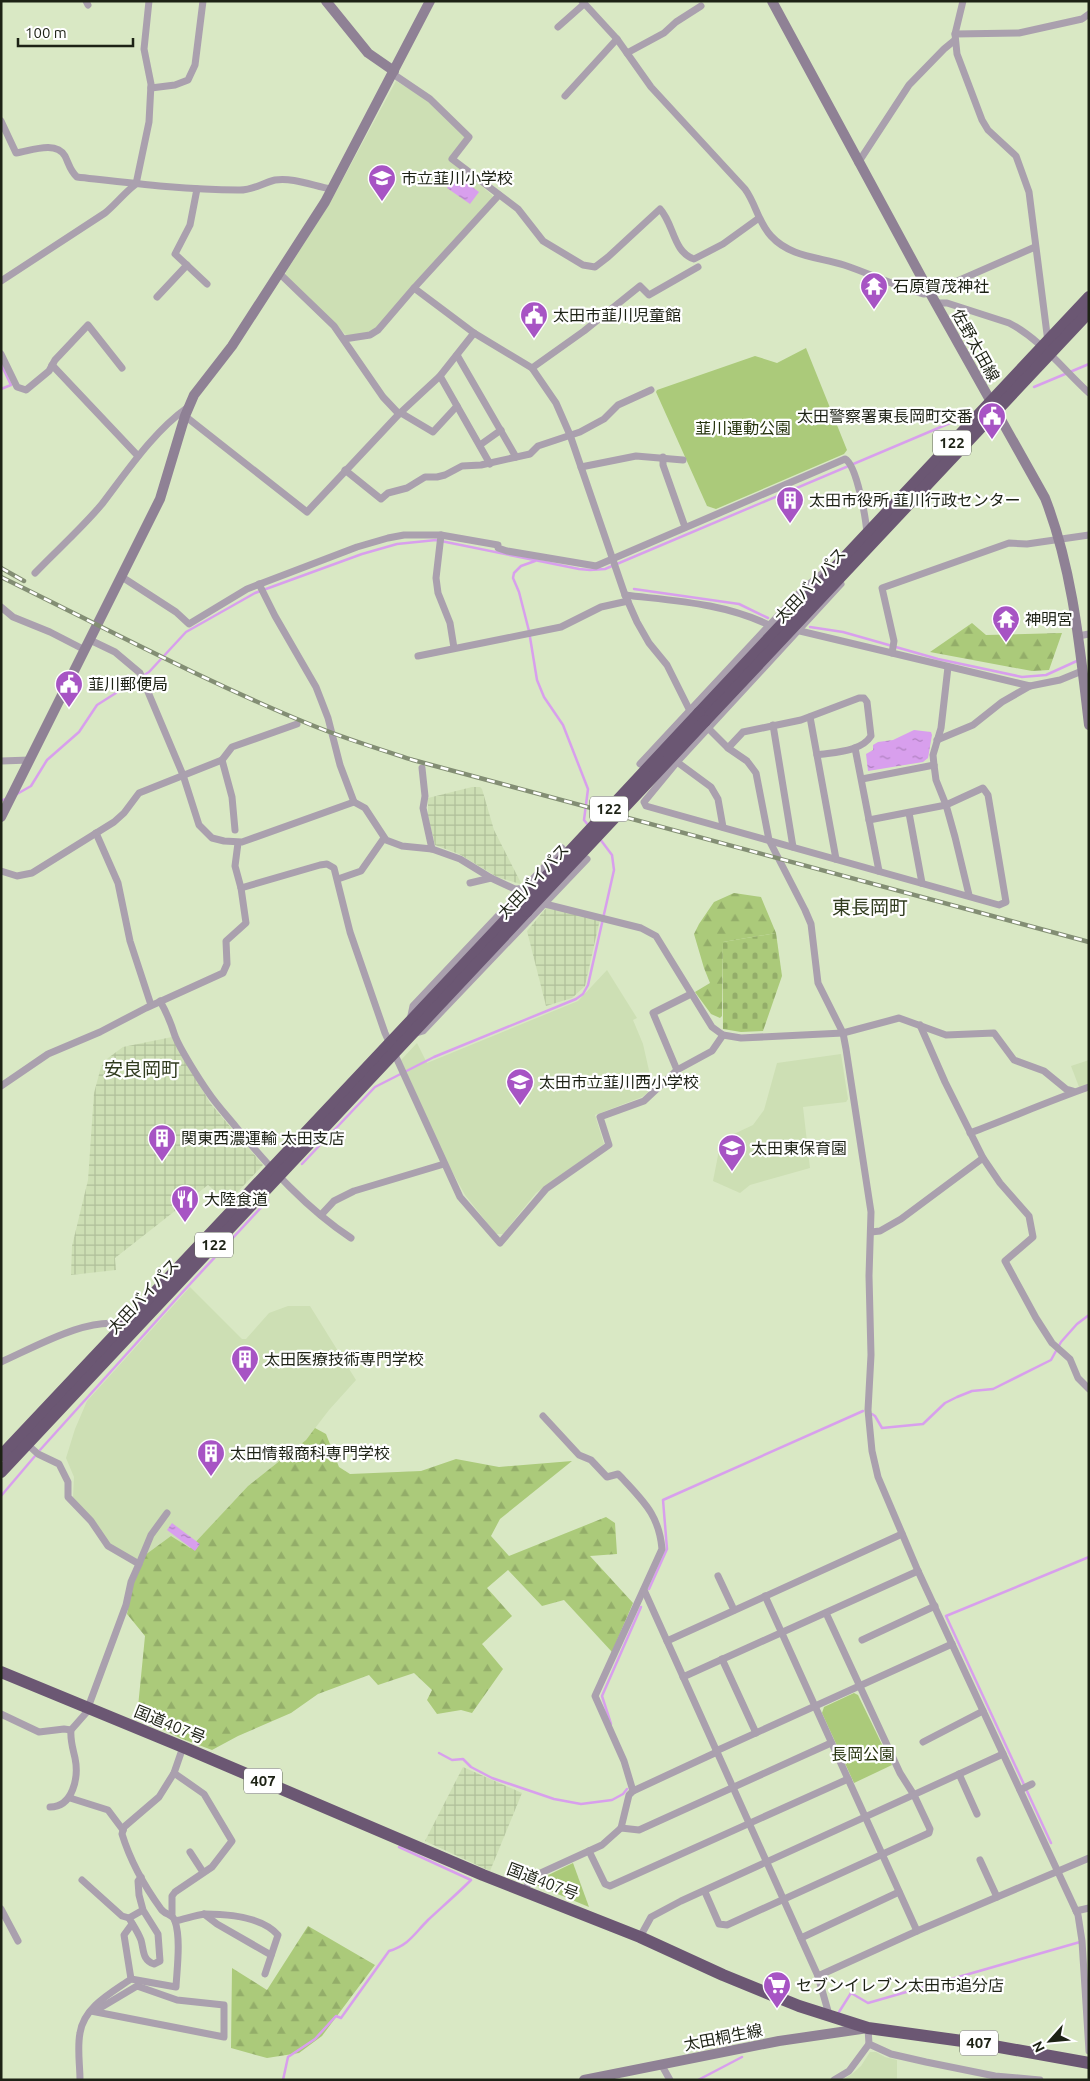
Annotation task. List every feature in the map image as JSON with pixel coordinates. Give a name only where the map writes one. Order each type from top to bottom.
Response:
[{"type":"highway","name":"太田バイパス","points":[[1,1472],[391,1047],[410,1020],[522,897],[701,718],[843,567],[868,546],[904,509],[1089,297]]},
{"type":"highway","name":"太田バイパス","points":[[1045,347],[1089,312]]},
{"type":"highway","name":"太田バイパス","points":[[843,567],[867,532],[994,406]]},
{"type":"highway","name":"太田バイパス","points":[[391,1047],[410,1035],[522,897]]},
{"type":"highway","name":"太田バイパス","points":[[1,1456],[124,1325],[275,1172]]},
{"type":"highway","name":"国道407号","points":[[1,1672],[183,1746],[524,1891],[640,1936],[723,1975],[826,2014],[868,2028],[977,2043],[1089,2063]]},
{"type":"main road","points":[[326,1],[368,53],[393,72]]},
{"type":"main road","points":[[1,817],[160,500],[186,411],[194,395],[232,346],[331,190],[430,1]]},
{"type":"main road","name":"佐野太田線","points":[[772,1],[858,163],[1045,498],[1059,540],[1078,636],[1089,725]]},
{"type":"main road","name":"太田桐生線","points":[[584,2080],[779,2041],[868,2028]]},
{"type":"street","points":[[1,282],[105,214],[116,204],[124,192],[136,184],[149,122],[150,88],[144,49],[149,1]]},
{"type":"street","points":[[150,88],[175,85],[188,80],[195,65],[203,1]]},
{"type":"street","points":[[963,1],[955,37],[958,54],[982,120],[988,130],[1012,151],[1019,161],[1029,192],[1045,347]]},
{"type":"street","points":[[558,28],[583,3],[617,39],[651,87],[746,189],[759,218],[772,237],[780,244],[804,256],[843,265],[920,293],[930,293],[1035,247]]},
{"type":"street","points":[[627,53],[664,33],[676,22],[701,6]]},
{"type":"street","points":[[858,163],[909,85],[955,37],[1019,33],[1082,19],[1089,14]]},
{"type":"street","points":[[565,96],[617,39]]},
{"type":"street","points":[[393,72],[430,99],[469,138],[452,159],[518,209],[543,241],[576,262],[595,267],[660,209],[666,216],[679,248],[687,257],[694,259],[723,244],[759,218]]},
{"type":"street","points":[[1,121],[16,153],[51,147],[64,154],[72,172],[77,177],[197,189],[247,190],[275,180],[292,180],[331,190]]},
{"type":"street","points":[[197,189],[190,225],[174,254],[207,284]]},
{"type":"street","points":[[344,339],[370,335],[378,330],[499,195]]},
{"type":"street","points":[[157,297],[187,265]]},
{"type":"street","points":[[532,368],[584,331],[640,286],[649,295],[698,267]]},
{"type":"street","points":[[279,273],[334,326],[384,396],[400,414],[433,432],[457,406]]},
{"type":"street","points":[[414,288],[474,333],[532,368],[556,403],[570,435],[627,598],[649,643],[667,665],[701,718],[728,748],[747,761],[756,773],[769,840],[811,924],[818,983],[843,1033],[870,1203],[871,1354],[868,1410],[872,1452],[883,1492],[918,1571],[1076,1911],[1082,1941],[1089,2051]]},
{"type":"street","points":[[935,303],[942,302],[1009,323],[1045,347],[1089,393]]},
{"type":"street","points":[[1,354],[17,388],[26,390],[49,371],[71,342],[88,325],[122,368]]},
{"type":"street","points":[[35,573],[100,505],[138,456],[177,414],[186,411],[307,512],[345,470],[440,376],[474,333]]},
{"type":"street","points":[[457,355],[516,457]]},
{"type":"street","points":[[52,365],[138,456]]},
{"type":"street","points":[[440,376],[490,464]]},
{"type":"street","points":[[345,470],[381,499],[388,493],[407,488],[425,476],[445,476],[462,466],[490,464],[530,454],[538,446],[580,432],[604,419],[618,405],[651,390]]},
{"type":"street","points":[[480,445],[501,430]]},
{"type":"street","points":[[581,467],[636,456],[683,460]]},
{"type":"street","points":[[663,457],[663,466],[685,528]]},
{"type":"street","points":[[122,577],[176,612],[189,624],[247,589],[260,586],[357,547],[404,535],[488,544],[498,546],[498,548],[507,551],[596,566],[843,459],[850,465],[862,504],[868,546]]},
{"type":"street","points":[[867,532],[880,528],[894,514],[904,509]]},
{"type":"street","points":[[892,653],[894,641],[882,588],[1009,543],[1027,544],[1089,535]]},
{"type":"street","points":[[440,539],[440,559],[436,578],[438,593],[450,623],[454,648]]},
{"type":"street","points":[[640,764],[701,718],[800,631],[843,581],[843,567],[827,569],[811,581],[769,625],[701,718],[677,762],[644,802],[646,806],[879,872],[969,895],[999,905],[1003,904],[1006,898],[988,795],[983,788],[946,805],[869,820]]},
{"type":"street","points":[[260,586],[316,687],[354,802],[364,808],[384,838],[402,846],[432,849],[460,859],[537,907],[544,903],[603,917],[641,928],[656,936],[712,1027],[722,1035],[741,1038],[843,1033],[899,1018],[946,1034],[994,1032],[1014,1060],[1044,1071],[1066,1089],[1073,1091]]},
{"type":"street","points":[[418,656],[561,627],[601,607],[627,598],[713,605],[739,612],[769,625]]},
{"type":"street","points":[[1,607],[13,617],[50,632],[85,650]]},
{"type":"street","points":[[800,631],[1030,686]]},
{"type":"street","points":[[1078,636],[1089,634]]},
{"type":"street","points":[[90,640],[115,652],[140,674],[182,776],[199,825],[212,838],[238,843],[354,802]]},
{"type":"street","points":[[948,667],[941,728],[934,755],[934,765],[936,780],[946,805],[969,895]]},
{"type":"street","points":[[937,740],[973,725],[1002,702],[1030,686],[1060,680],[1082,672]]},
{"type":"street","points":[[728,748],[743,732],[801,720],[859,698],[864,698],[867,702],[871,736],[869,740],[855,748],[817,755]]},
{"type":"street","points":[[810,717],[836,859]]},
{"type":"street","points":[[1,871],[17,876],[32,873],[114,822],[124,813],[139,793],[222,760],[232,747],[297,724]]},
{"type":"street","points":[[773,725],[793,847]]},
{"type":"street","points":[[855,748],[879,872]]},
{"type":"street","points":[[1,761],[30,760]]},
{"type":"street","points":[[222,760],[232,797],[235,830]]},
{"type":"street","points":[[677,762],[711,787],[718,799],[723,827]]},
{"type":"street","points":[[862,780],[934,765]]},
{"type":"street","points":[[422,768],[425,796],[423,808],[432,849]]},
{"type":"street","points":[[909,813],[922,883]]},
{"type":"street","points":[[96,833],[118,883],[130,942],[151,1006]]},
{"type":"street","points":[[338,879],[361,871],[384,838]]},
{"type":"street","points":[[1,1086],[48,1054],[100,1032],[160,1001],[223,973],[227,964],[226,941],[246,923],[241,888],[235,866],[238,843]]},
{"type":"street","points":[[522,897],[562,848]]},
{"type":"street","points":[[410,1035],[423,1031],[586,859]]},
{"type":"street","points":[[241,888],[327,864],[334,868],[350,932],[391,1047],[460,1196],[500,1243],[546,1189],[609,1145],[600,1116],[644,1101],[677,1070],[712,1051],[722,1035]]},
{"type":"street","points":[[470,883],[491,878]]},
{"type":"street","points":[[677,1070],[653,1013],[691,994]]},
{"type":"street","points":[[160,1001],[171,1019],[175,1036],[208,1092],[275,1172],[321,1215],[351,1238]]},
{"type":"street","points":[[920,1026],[983,1158],[1000,1183],[1028,1216],[1033,1237],[1005,1261],[1036,1318],[1052,1342],[1070,1359],[1078,1378],[1089,1389]]},
{"type":"street","points":[[970,1133],[1028,1111],[1073,1091],[1089,1087]]},
{"type":"street","points":[[871,1232],[880,1231],[902,1219],[983,1158]]},
{"type":"street","points":[[321,1215],[334,1201],[354,1192],[444,1164]]},
{"type":"street","points":[[1,1362],[73,1330],[114,1322],[124,1325]]},
{"type":"street","points":[[543,1416],[579,1455],[591,1460],[607,1477],[618,1474],[651,1510],[661,1534],[662,1549],[595,1696],[624,1761],[633,1791]]},
{"type":"street","points":[[27,1444],[38,1454],[59,1464],[68,1482],[68,1497],[90,1521],[108,1546],[139,1564]]},
{"type":"street","points":[[70,1730],[86,1713],[126,1606],[131,1582],[151,1535],[167,1513]]},
{"type":"street","points":[[667,1641],[902,1534]]},
{"type":"street","points":[[683,1677],[918,1571]]},
{"type":"street","points":[[718,1576],[734,1610]]},
{"type":"street","points":[[644,1590],[818,1976],[828,2011],[826,2014]]},
{"type":"street","points":[[765,1596],[917,1931]]},
{"type":"street","points":[[862,1640],[934,1606]]},
{"type":"street","points":[[705,1892],[719,1924],[723,1926],[728,1925],[929,1832],[930,1829],[914,1795],[900,1773],[826,1613]]},
{"type":"street","points":[[524,1891],[532,1878],[602,1845],[621,1828],[629,1795],[633,1791],[952,1644]]},
{"type":"street","points":[[722,1659],[756,1733]]},
{"type":"street","points":[[923,1742],[983,1711]]},
{"type":"street","points":[[1,1714],[39,1732],[70,1730]]},
{"type":"street","points":[[50,1807],[61,1806],[70,1798],[73,1789],[76,1765],[70,1730]]},
{"type":"street","points":[[621,1828],[638,1830],[831,1743]]},
{"type":"street","points":[[183,1746],[174,1773],[159,1797],[124,1827],[122,1834],[124,1842],[141,1877],[163,1912],[173,1918],[204,1914],[244,1917],[274,1930],[278,1935],[265,1974]]},
{"type":"street","points":[[640,1936],[651,1917],[681,1901],[705,1892],[1003,1754]]},
{"type":"street","points":[[131,1979],[176,1987],[177,1938],[173,1918],[172,1896],[174,1892],[218,1860],[232,1841],[204,1794],[174,1773]]},
{"type":"street","points":[[959,1774],[977,1814]]},
{"type":"street","points":[[589,1851],[605,1884],[610,1886],[848,1779]]},
{"type":"street","points":[[1020,1790],[1032,1784]]},
{"type":"street","points":[[70,1798],[108,1810],[123,1830]]},
{"type":"street","points":[[190,1852],[203,1872]]},
{"type":"street","points":[[818,1976],[917,1931],[1089,1858]]},
{"type":"street","points":[[980,1860],[997,1897]]},
{"type":"street","points":[[82,1880],[130,1921],[141,1941],[145,1957],[154,1964],[160,1961],[158,1934],[144,1910],[139,1895],[138,1881],[141,1877]]},
{"type":"street","points":[[801,1938],[900,1892]]},
{"type":"street","points":[[1076,1911],[1089,1908]]},
{"type":"street","points":[[1,1909],[4,1918],[18,1941]]},
{"type":"street","points":[[131,1979],[124,1935],[130,1921],[144,1910]]},
{"type":"street","points":[[204,1914],[217,1924],[271,1955]]},
{"type":"street","points":[[80,2080],[79,2034],[85,2017],[131,1979]]},
{"type":"street","points":[[137,1986],[177,2000],[224,2005],[224,2037],[169,2026],[93,2011],[137,1986]]},
{"type":"street","points":[[834,2080],[849,2071],[870,2044],[868,2028]]},
{"type":"street","points":[[870,2044],[891,2054],[995,2078],[1040,2080]]},
{"type":"street","points":[[660,2064],[670,2080]]},
{"type":"shaded area","points":[[396,81],[429,101],[466,137],[450,160],[492,195],[493,198],[376,329],[369,333],[347,336],[285,275],[330,203]]},
{"type":"shaded area","points":[[472,787],[480,787],[482,789],[494,830],[520,884],[497,877],[459,854],[435,845],[428,817],[428,798]]},
{"type":"shaded area","points":[[547,907],[600,919],[585,986],[572,998],[546,1006],[527,931]]},
{"type":"shaded area","name":"太田市立韮川西小学校","points":[[607,970],[637,1018],[633,1020],[643,1044],[650,1075],[661,1082],[642,1097],[595,1115],[604,1144],[536,1193],[503,1234],[496,1234],[465,1195],[447,1162],[401,1060],[417,1043],[427,1063],[578,1001]]},
{"type":"shaded area","points":[[172,1037],[210,1103],[263,1165],[228,1202],[208,1185],[115,1258],[116,1270],[71,1275],[72,1246],[88,1180],[94,1093],[101,1067],[108,1058],[123,1047]]},
{"type":"shaded area","points":[[841,1054],[848,1099],[846,1102],[803,1107],[810,1168],[750,1185],[740,1193],[713,1181],[721,1140],[753,1125],[764,1110],[777,1063]]},
{"type":"shaded area","points":[[1089,1060],[1089,1084],[1079,1087],[1071,1066]]},
{"type":"shaded area","points":[[190,1287],[242,1339],[246,1339],[269,1313],[288,1306],[310,1306],[356,1380],[329,1410],[306,1440],[248,1486],[190,1548],[137,1561],[110,1546],[73,1497],[74,1477],[66,1458],[75,1429],[87,1401]]},
{"type":"shaded area","points":[[463,1767],[522,1793],[490,1871],[425,1841]]},
{"type":"shaded area","points":[[870,2052],[876,2052],[897,2060],[897,2080],[842,2080],[861,2066]]},
{"type":"green space","name":"韮川運動公園","points":[[806,348],[847,450],[844,454],[716,509],[707,506],[656,392],[657,390],[755,356],[777,363]]},
{"type":"green space","name":"神明宮","points":[[972,623],[986,635],[1062,633],[1049,670],[1032,671],[930,652]]},
{"type":"green space","points":[[734,893],[761,897],[776,933],[723,942],[722,1016],[720,1018],[711,1014],[695,992],[710,983],[694,934],[714,902]]},
{"type":"green space","points":[[776,933],[782,976],[763,1031],[741,1032],[723,1029],[723,942]]},
{"type":"green space","points":[[315,1428],[326,1434],[339,1467],[350,1474],[421,1471],[456,1459],[499,1467],[572,1461],[500,1519],[491,1536],[509,1556],[606,1517],[615,1523],[617,1554],[590,1556],[633,1603],[612,1652],[564,1600],[542,1606],[508,1570],[487,1588],[512,1616],[482,1644],[503,1669],[472,1713],[461,1710],[437,1714],[427,1700],[432,1690],[414,1673],[378,1685],[369,1675],[318,1694],[291,1713],[238,1736],[212,1750],[180,1738],[137,1717],[145,1636],[127,1614],[137,1561],[171,1536],[190,1548],[248,1486],[306,1440]]},
{"type":"green space","name":"長岡公園","points":[[854,1693],[858,1695],[892,1765],[854,1783],[822,1713],[824,1707]]},
{"type":"green space","points":[[573,1863],[589,1907],[536,1885],[538,1880]]},
{"type":"green space","points":[[308,1926],[375,1965],[322,2036],[299,2053],[267,2058],[231,2048],[232,1968],[267,1990]]},
{"type":"water","points":[[456,175],[479,192],[470,204],[447,188]]},
{"type":"water","points":[[914,730],[931,732],[928,758],[923,762],[868,771],[866,754],[873,750],[873,745],[878,742],[893,740]]},
{"type":"water","points":[[172,1523],[200,1544],[195,1551],[167,1530]]},
{"type":"waterway","points":[[1,364],[11,385],[1,389]]},
{"type":"waterway","points":[[1034,387],[1089,364]]},
{"type":"waterway","points":[[17,794],[31,786],[47,760],[79,732],[97,705],[149,672],[186,632],[255,593],[362,554],[397,544],[436,540],[579,569],[605,569],[962,418]]},
{"type":"waterway","points":[[535,561],[521,566],[514,573],[513,578],[519,592],[529,631],[537,680],[544,697],[563,725],[588,789],[584,820],[588,825]]},
{"type":"waterway","points":[[634,589],[739,604],[768,618]]},
{"type":"waterway","points":[[810,627],[843,632],[938,659],[1022,677],[1046,675],[1079,660]]},
{"type":"waterway","points":[[1,801],[7,798]]},
{"type":"waterway","points":[[302,1164],[375,1087],[434,1057],[576,999],[583,994],[588,985],[614,870],[612,855],[600,839]]},
{"type":"waterway","points":[[40,1450],[268,1200]]},
{"type":"waterway","points":[[872,1414],[882,1428],[923,1424],[945,1403],[972,1391],[993,1389],[1051,1360],[1061,1342],[1077,1324],[1089,1315]]},
{"type":"waterway","points":[[649,1589],[667,1549],[663,1500],[863,1411]]},
{"type":"waterway","points":[[1,1496],[35,1456]]},
{"type":"waterway","points":[[1051,1843],[946,1616],[1089,1557]]},
{"type":"waterway","points":[[611,1724],[602,1696],[641,1607]]},
{"type":"waterway","points":[[439,1753],[452,1760],[463,1759],[471,1767],[492,1778],[554,1799],[581,1804],[612,1800],[623,1794],[627,1789]]},
{"type":"waterway","points":[[283,2080],[288,2057],[315,2039],[336,2016],[341,2018],[389,1951],[402,1946],[471,1880],[399,1847]]},
{"type":"waterway","points":[[839,2012],[851,1993],[868,2003],[1080,1942]]},
{"type":"waterway","points":[[698,2080],[742,2057]]},
{"type":"railway","points":[[1,568],[24,581]]},
{"type":"railway","points":[[1,577],[231,690],[309,724],[361,743],[413,760],[1089,942]]},
{"type":"place","name":"市立韮川小学校","points":[[382,202]]},
{"type":"place","name":"石原賀茂神社","points":[[874,310]]},
{"type":"place","name":"太田市韮川児童館","points":[[534,339]]},
{"type":"place","name":"太田警察署東長岡町交番","points":[[992,440]]},
{"type":"place","name":"太田市役所 韮川行政センター","points":[[790,524]]},
{"type":"place","name":"神明宮","points":[[1006,643]]},
{"type":"place","name":"韮川郵便局","points":[[69,708]]},
{"type":"place","name":"太田市立韮川西小学校","points":[[520,1106]]},
{"type":"place","name":"関東西濃運輸 太田支店","points":[[162,1162]]},
{"type":"place","name":"太田東保育園","points":[[732,1172]]},
{"type":"place","name":"大陸食道","points":[[185,1223]]},
{"type":"place","name":"太田医療技術専門学校","points":[[245,1383]]},
{"type":"place","name":"太田情報商科専門学校","points":[[211,1477]]},
{"type":"place","name":"セブンイレブン太田市追分店","points":[[777,2009]]},
{"type":"district","name":"東長岡町","points":[[870,907]]},
{"type":"district","name":"安良岡町","points":[[142,1069]]}]
